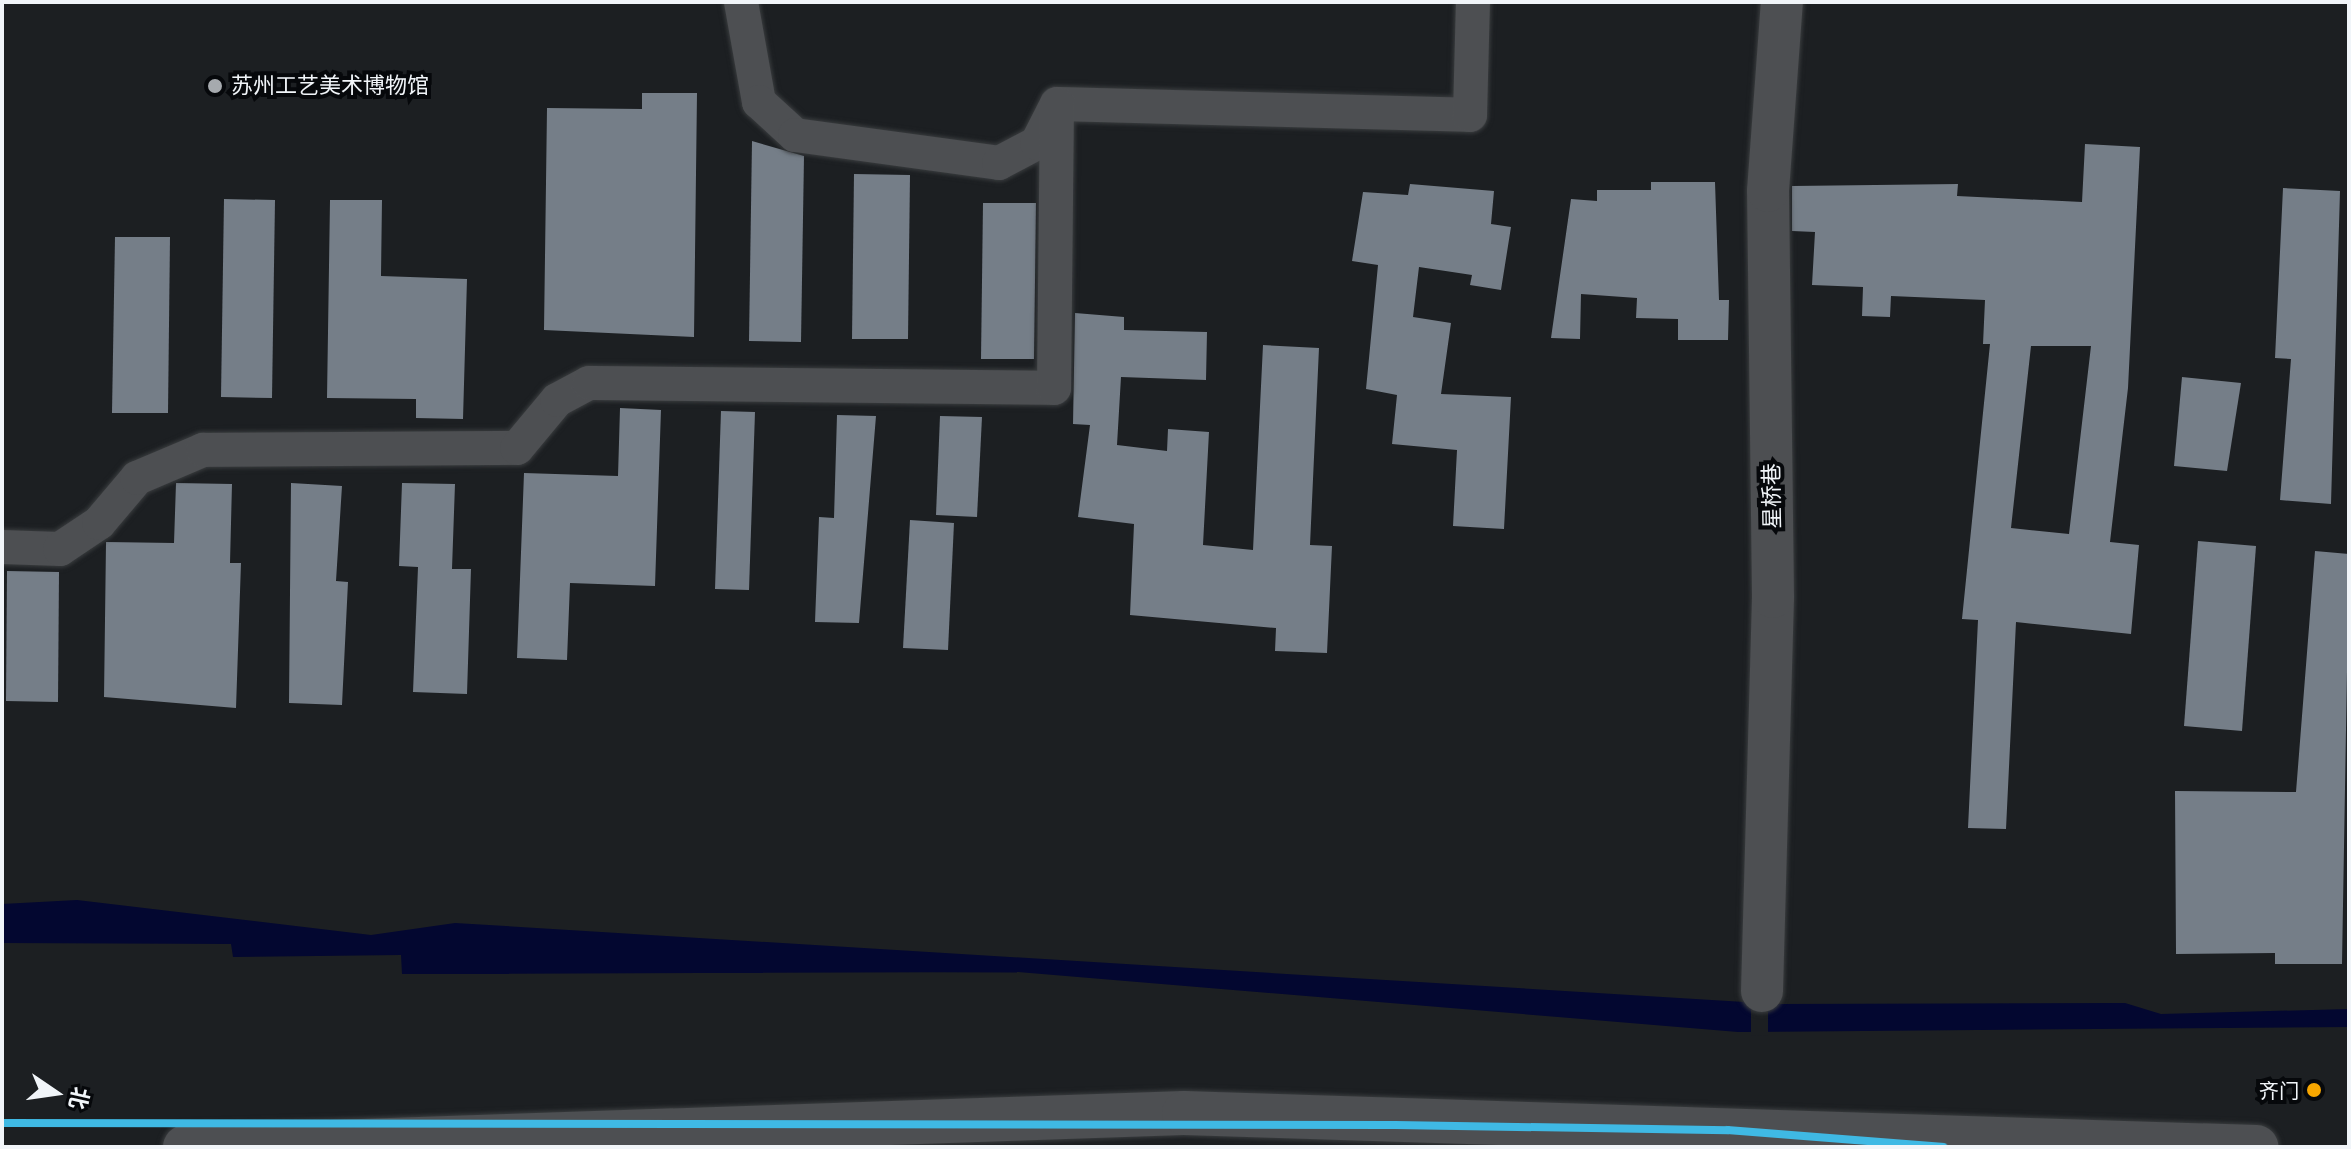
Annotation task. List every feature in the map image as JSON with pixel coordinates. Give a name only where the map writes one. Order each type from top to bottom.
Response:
[{"type":"main road","points":[[185,1147],[828,1136],[1184,1113],[2256,1147]]},
{"type":"street","points":[[741,2],[759,102],[795,135],[999,163],[1037,143],[1057,104]]},
{"type":"street","points":[[1057,104],[1470,115],[1473,2]]},
{"type":"street","name":"星桥巷","points":[[1762,991],[1773,597],[1768,191],[1782,2]]},
{"type":"street","points":[[2,547],[60,549],[99,523],[137,478],[203,450],[517,448],[557,400],[589,383],[1054,388],[1057,104]]},
{"type":"water","points":[[77,900],[371,935],[455,923],[1777,1004],[2125,1003],[2161,1014],[2349,1009],[2349,1027],[1738,1032],[1018,972],[402,974],[401,955],[233,957],[231,944],[2,943],[2,904]]},
{"type":"pier","points":[[1751,998],[1768,999],[1768,1035],[1751,1036]]},
{"type":"building","points":[[642,93],[697,93],[694,337],[544,330],[547,108],[642,109]]},
{"type":"building","points":[[752,141],[804,156],[801,342],[749,341]]},
{"type":"building","points":[[2085,144],[2140,147],[2128,388],[2110,542],[2139,545],[2131,634],[2016,622],[2006,829],[1968,828],[1978,620],[1962,619],[1990,344],[1983,344],[1985,300],[1891,296],[1890,317],[1862,316],[1863,287],[1812,285],[1815,232],[1792,231],[1792,186],[1958,184],[1957,196],[2082,202]],"holes":[[[2031,346],[2091,346],[2069,534],[2011,528]]]},
{"type":"building","points":[[854,174],[910,175],[908,339],[852,339]]},
{"type":"building","points":[[1651,182],[1715,182],[1719,300],[1729,300],[1728,340],[1678,340],[1678,319],[1636,318],[1637,298],[1581,294],[1580,339],[1551,338],[1571,199],[1597,201],[1597,190],[1651,190]]},
{"type":"building","points":[[1410,184],[1494,191],[1491,224],[1511,227],[1501,290],[1470,285],[1472,275],[1419,267],[1413,317],[1451,323],[1441,394],[1511,397],[1504,529],[1453,526],[1457,450],[1392,444],[1397,395],[1366,389],[1378,265],[1352,261],[1363,192],[1408,195]]},
{"type":"building","points":[[2283,188],[2340,191],[2331,504],[2280,500],[2291,359],[2275,358]]},
{"type":"building","points":[[224,199],[275,200],[272,398],[221,397]]},
{"type":"building","points":[[330,200],[382,200],[381,276],[467,279],[463,419],[416,418],[416,399],[327,398]]},
{"type":"building","points":[[983,203],[1036,203],[1034,359],[981,359]]},
{"type":"building","points":[[115,237],[170,237],[168,413],[112,413]]},
{"type":"building","points":[[1075,313],[1124,317],[1124,330],[1207,332],[1206,380],[1121,377],[1117,445],[1167,451],[1168,429],[1209,432],[1203,545],[1253,550],[1263,345],[1319,348],[1310,545],[1332,546],[1327,653],[1275,651],[1276,628],[1130,615],[1134,524],[1078,517],[1090,425],[1073,424]]},
{"type":"building","points":[[2182,377],[2241,383],[2227,471],[2174,466]]},
{"type":"building","points":[[620,408],[661,410],[655,586],[570,583],[567,660],[517,658],[524,473],[618,476]]},
{"type":"building","points":[[721,411],[755,412],[749,590],[715,589]]},
{"type":"building","points":[[837,415],[876,416],[859,623],[815,622],[819,517],[834,518]]},
{"type":"building","points":[[940,416],[982,417],[977,517],[936,515]]},
{"type":"building","points":[[176,483],[232,484],[230,563],[241,563],[236,708],[104,697],[106,542],[174,543]]},
{"type":"building","points":[[291,483],[342,486],[336,581],[348,582],[342,705],[289,703]]},
{"type":"building","points":[[402,483],[455,484],[452,569],[471,569],[467,694],[413,692],[418,567],[399,566]]},
{"type":"building","points":[[910,520],[954,523],[948,650],[903,648]]},
{"type":"building","points":[[2198,541],[2256,546],[2242,731],[2184,726]]},
{"type":"building","points":[[2315,551],[2349,554],[2342,964],[2275,964],[2275,953],[2176,954],[2175,791],[2296,792]]},
{"type":"building","points":[[7,571],[59,572],[58,702],[6,701]]},
{"type":"transit line","points":[[2,1123],[1395,1125],[1728,1130],[1943,1147]]},
{"type":"place","name":"苏州工艺美术博物馆","points":[[215,86]]},
{"type":"place","name":"齐门","points":[[2314,1090]]}]
